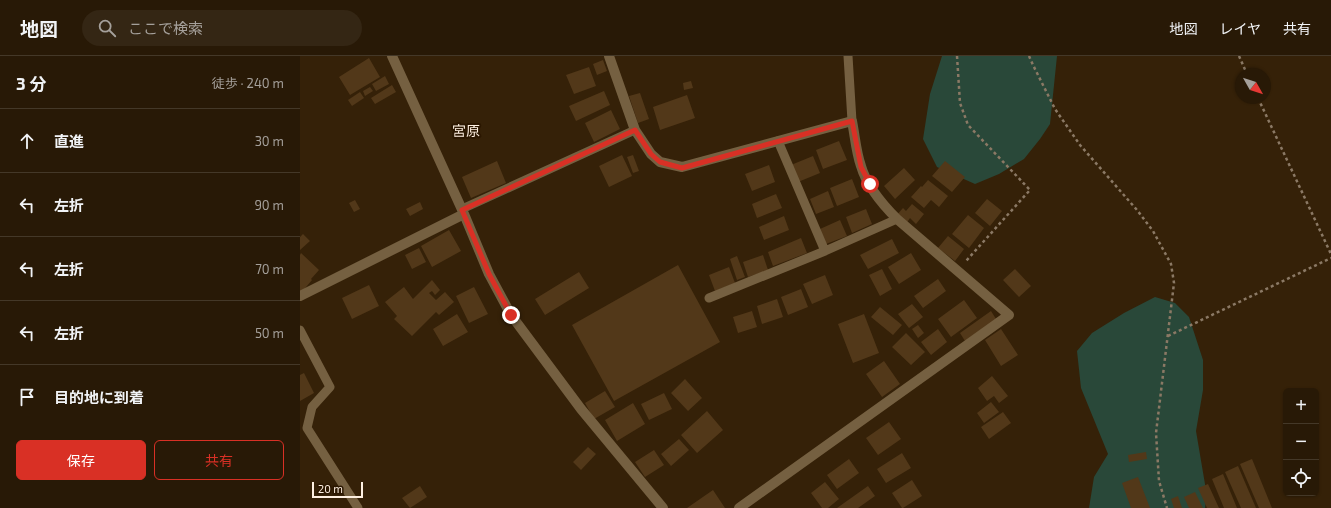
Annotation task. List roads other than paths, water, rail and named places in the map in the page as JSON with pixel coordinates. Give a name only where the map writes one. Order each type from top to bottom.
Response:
[{"type":"street","points":[[392,56],[463,212],[489,274],[511,315],[581,409],[663,508]]},
{"type":"street","points":[[609,56],[635,130],[651,154],[660,162],[682,168],[852,121],[861,167],[882,204],[897,219],[1010,315],[739,508]]},
{"type":"street","points":[[300,296],[463,212]]},
{"type":"lane","points":[[848,56],[852,121]]},
{"type":"lane","points":[[463,212],[635,130]]},
{"type":"lane","points":[[778,141],[825,251]]},
{"type":"lane","points":[[709,298],[825,251],[897,219]]},
{"type":"lane","points":[[300,330],[330,387],[312,406],[304,430],[358,508]]},
{"type":"district","name":"宮原","points":[[466,130]]}]
